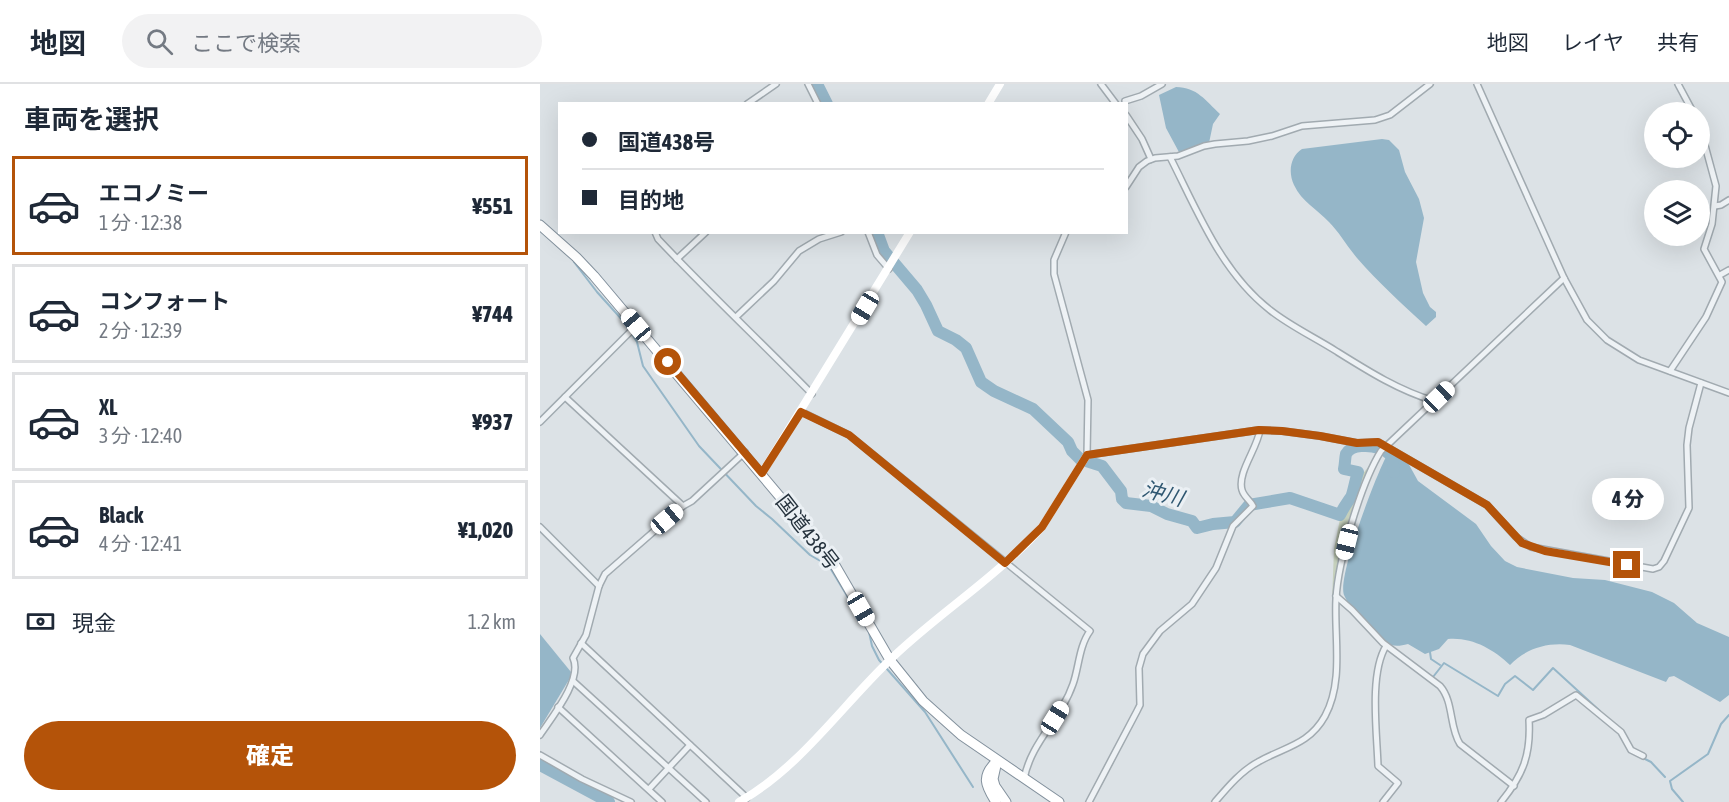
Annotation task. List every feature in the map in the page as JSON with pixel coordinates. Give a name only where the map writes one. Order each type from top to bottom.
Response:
[{"type":"highway","name":"国道438号","points":[[540,225],[576,257],[632,330],[745,452],[829,555],[886,664],[943,720],[1059,802]]},
{"type":"highway","points":[[996,802],[985,781],[991,767],[998,761]]},
{"type":"highway","points":[[998,761],[993,779],[1006,802]]},
{"type":"street","points":[[750,102],[776,84]]},
{"type":"street","points":[[808,84],[817,102]]},
{"type":"street","points":[[989,102],[1000,84]]},
{"type":"street","points":[[1101,84],[1114,102]]},
{"type":"street","points":[[1125,101],[1141,96],[1162,84]]},
{"type":"street","points":[[1128,184],[1139,168],[1151,159],[1178,156],[1204,146],[1272,136],[1302,126],[1375,120],[1390,115],[1430,84]]},
{"type":"street","points":[[1476,84],[1564,278],[1587,320],[1608,340],[1640,360],[1729,393]]},
{"type":"street","points":[[1678,84],[1688,102]]},
{"type":"street","points":[[1128,118],[1142,139],[1151,159]]},
{"type":"street","points":[[1170,157],[1220,252],[1257,298],[1290,324],[1368,371],[1394,386],[1434,401]]},
{"type":"street","points":[[1670,372],[1706,317],[1722,282],[1704,249],[1715,206],[1714,179],[1710,164]]},
{"type":"street","points":[[1715,206],[1721,206],[1729,200]]},
{"type":"street","points":[[656,234],[677,259],[812,394]]},
{"type":"street","points":[[677,259],[704,234]]},
{"type":"street","points":[[736,317],[774,281],[799,251],[819,239],[835,234]]},
{"type":"street","points":[[869,234],[877,255],[890,268]]},
{"type":"street","points":[[762,473],[909,234]]},
{"type":"street","points":[[581,644],[690,745],[743,800],[804,750],[886,664],[1005,563],[1042,527],[1085,459],[1088,400],[1054,274],[1054,260],[1065,234]]},
{"type":"street","points":[[1720,275],[1729,270]]},
{"type":"street","points":[[1215,802],[1245,771],[1257,762],[1293,747],[1317,728],[1324,717],[1335,688],[1336,596],[1340,568],[1358,508],[1378,456],[1564,278]]},
{"type":"street","points":[[540,423],[632,330]]},
{"type":"street","points":[[1085,459],[1260,430],[1320,436],[1357,443],[1378,442],[1487,505],[1515,537],[1532,547],[1653,569],[1659,567],[1664,561],[1689,508],[1689,428],[1701,383]]},
{"type":"street","points":[[565,397],[682,506]]},
{"type":"street","points":[[801,412],[849,435],[1090,631],[1082,649],[1067,699],[1032,753],[1024,779]]},
{"type":"street","points":[[1089,802],[1140,705],[1139,668],[1143,654],[1160,632],[1192,604],[1216,568],[1233,526],[1252,504],[1242,489],[1242,478],[1259,439],[1260,430]]},
{"type":"street","points":[[540,735],[573,681],[575,664],[573,658],[586,635],[599,586],[607,572],[682,506],[692,501],[745,452]]},
{"type":"street","points":[[540,527],[599,586]]},
{"type":"street","points":[[1336,596],[1386,646],[1440,686],[1445,694],[1455,735],[1460,744],[1514,786]]},
{"type":"street","points":[[1383,802],[1398,783],[1378,766],[1376,678],[1386,646]]},
{"type":"street","points":[[573,681],[706,802]]},
{"type":"street","points":[[1501,802],[1514,786],[1525,763],[1530,734],[1529,720],[1543,715],[1576,695],[1621,732],[1631,750],[1643,756]]},
{"type":"street","points":[[558,707],[662,802]]},
{"type":"street","points":[[649,789],[690,745]]},
{"type":"street","points":[[540,755],[582,779],[631,802]]},
{"type":"green space","points":[[1373,461],[1344,548],[1332,601],[1334,549],[1340,519],[1346,503],[1353,496],[1354,485]]},
{"type":"water","points":[[1176,87],[1195,92],[1220,114],[1213,124],[1209,143],[1180,154],[1166,128],[1159,95]]},
{"type":"water","points":[[1389,140],[1399,150],[1405,172],[1419,199],[1424,218],[1416,262],[1423,293],[1430,307],[1436,312],[1436,317],[1426,326],[1365,267],[1333,226],[1301,196],[1292,180],[1293,160],[1302,149]]},
{"type":"water","points":[[1387,455],[1394,459],[1397,455],[1407,461],[1418,481],[1476,524],[1505,561],[1517,567],[1573,578],[1605,580],[1652,592],[1674,603],[1697,623],[1729,637],[1729,695],[1720,702],[1674,676],[1669,677],[1666,682],[1570,645],[1561,644],[1537,648],[1522,655],[1510,665],[1482,645],[1465,640],[1448,639],[1439,649],[1425,654],[1408,644],[1397,646],[1385,641],[1350,605],[1344,595],[1343,585],[1359,526]]},
{"type":"water","points":[[540,634],[571,672],[570,678],[540,728]]},
{"type":"waterway","name":"沖川","points":[[817,84],[826,102]]},
{"type":"waterway","name":"沖川","points":[[878,234],[884,251],[917,290],[938,331],[966,348],[981,382],[994,391],[1033,409],[1068,442],[1072,451],[1080,459],[1102,466],[1121,491],[1122,499],[1126,503],[1151,506],[1167,514],[1192,521],[1197,528],[1235,522],[1249,505],[1290,498],[1340,515],[1352,495],[1358,472],[1344,469],[1346,454],[1356,447],[1379,448]]},
{"type":"waterway","points":[[574,262],[625,323],[637,342],[643,366],[699,446],[756,506],[810,555],[829,566],[864,624]]},
{"type":"waterway","name":"沖川","points":[[1387,452],[1392,456],[1394,472]]},
{"type":"waterway","points":[[869,632],[872,646],[879,660],[925,712],[973,787]]},
{"type":"waterway","points":[[1430,652],[1431,659],[1440,665]]},
{"type":"waterway","points":[[1433,677],[1444,663],[1498,696],[1505,684],[1515,676],[1533,690],[1553,668],[1600,711]]},
{"type":"waterway","points":[[1683,802],[1672,789],[1670,781],[1708,754],[1721,724],[1729,715]]},
{"type":"waterway","points":[[1600,718],[1605,722]]},
{"type":"waterway","points":[[1643,758],[1651,762],[1665,777]]},
{"type":"waterway","points":[[540,765],[609,802]]},
{"type":"route","points":[[668,362],[762,473],[801,412],[849,435],[1005,563],[1042,527],[1087,455],[1260,430],[1320,436],[1357,443],[1378,442],[1487,505],[1522,543],[1545,551],[1627,565]]}]
